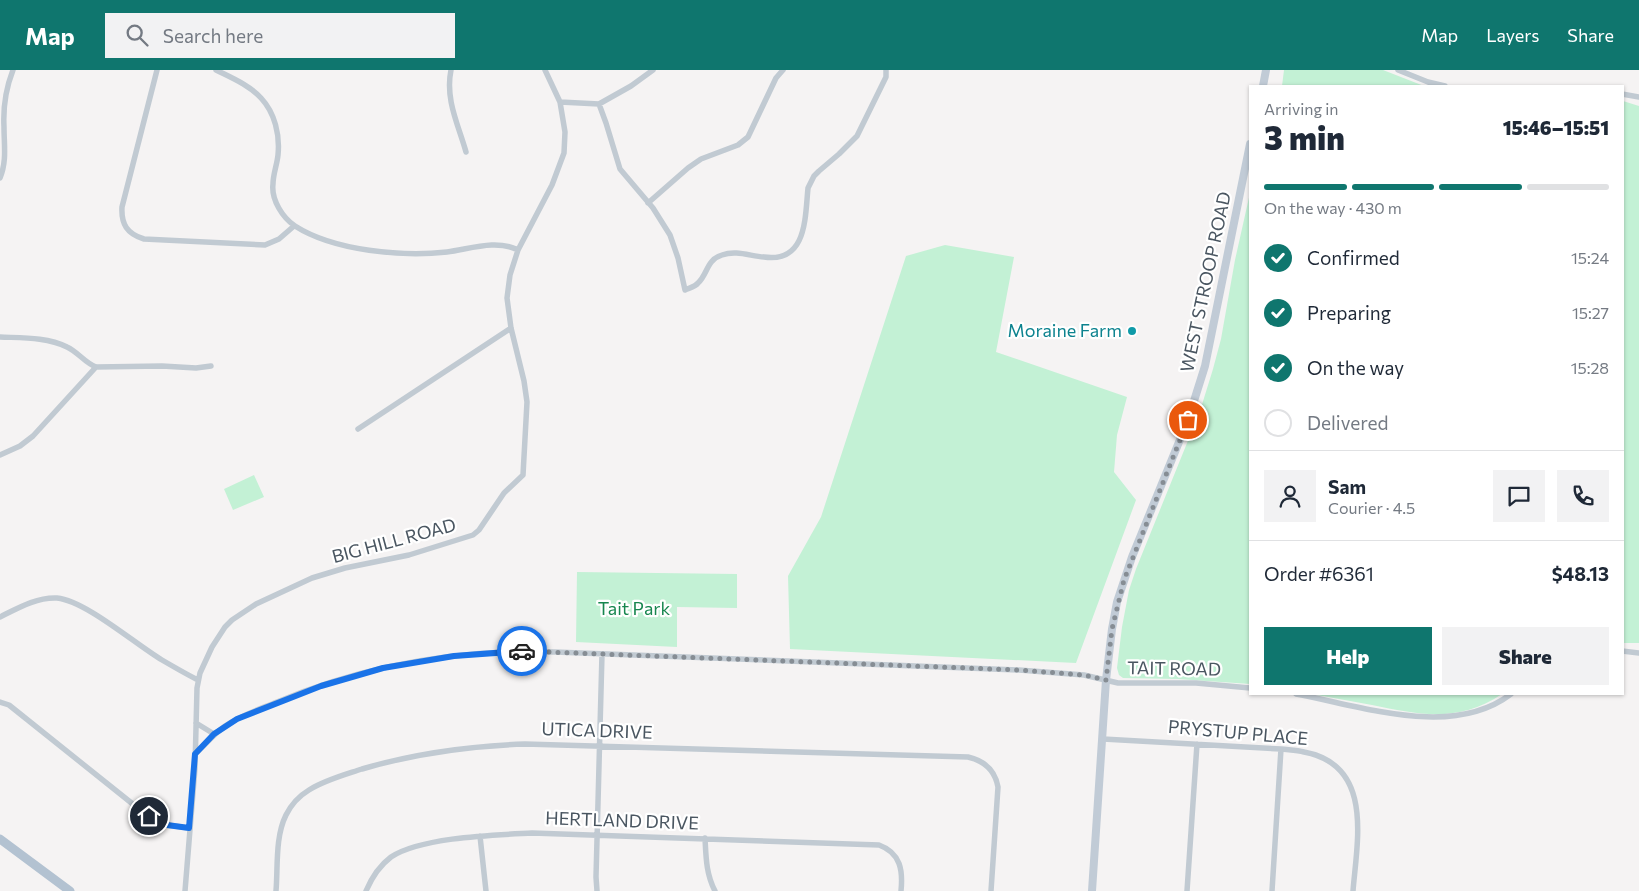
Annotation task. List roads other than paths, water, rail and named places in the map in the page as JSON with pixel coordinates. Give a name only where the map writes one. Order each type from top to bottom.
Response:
[{"type":"main road","points":[[1263,85],[1266,70]]},
{"type":"main road","name":"WEST STROOP ROAD","points":[[1092,891],[1106,680],[1112,629],[1124,580],[1188,420],[1205,366],[1249,149]]},
{"type":"main road","points":[[0,839],[70,891]]},
{"type":"street","points":[[0,178],[5,155],[3,102],[13,70]]},
{"type":"street","points":[[157,70],[122,207],[126,229],[144,239],[253,245],[273,243],[294,226]]},
{"type":"street","points":[[216,70],[254,91],[271,113],[275,123],[278,144],[278,155],[272,185],[274,197],[280,209],[294,226],[318,237],[349,246],[399,254],[446,252],[492,245],[505,245],[518,250]]},
{"type":"street","points":[[451,70],[449,89],[452,109],[466,152]]},
{"type":"street","name":"BIG HILL ROAD","points":[[185,891],[195,754],[198,680],[212,647],[225,627],[256,604],[312,578],[344,568],[409,555],[465,538],[479,530],[500,498],[520,479],[525,470],[527,402],[524,381],[511,328],[507,298],[510,275],[518,250],[543,204],[564,152],[566,132],[560,102],[545,70]]},
{"type":"street","points":[[560,102],[599,104],[631,86],[653,70]]},
{"type":"street","points":[[648,203],[701,159],[738,145],[748,137],[776,78],[783,70]]},
{"type":"street","points":[[599,104],[620,169],[648,203],[670,235],[678,258],[685,290],[696,285],[707,266],[719,256],[738,253],[772,258],[782,256],[793,250],[802,237],[804,230],[808,188],[811,182],[819,171],[858,136],[886,77],[886,70]]},
{"type":"street","points":[[1398,70],[1442,85]]},
{"type":"street","points":[[1624,94],[1639,97]]},
{"type":"street","points":[[358,429],[511,328]]},
{"type":"street","points":[[0,337],[33,339],[61,344],[96,367],[162,366],[196,368],[211,366]]},
{"type":"street","points":[[0,456],[20,446],[33,436],[68,400],[96,367]]},
{"type":"street","points":[[0,616],[24,605],[48,598],[75,602],[162,660],[198,680]]},
{"type":"street","name":"TAIT ROAD","points":[[195,754],[214,734],[237,719],[291,696],[336,680],[425,659],[493,652],[531,651],[1019,670],[1084,675],[1118,683],[1196,683],[1249,688]]},
{"type":"street","points":[[1624,651],[1639,653]]},
{"type":"street","points":[[597,891],[602,654]]},
{"type":"street","points":[[1301,695],[1394,713],[1432,718],[1480,711],[1510,695]]},
{"type":"street","points":[[0,702],[9,706],[149,816],[167,825],[189,828]]},
{"type":"street","points":[[196,723],[214,734]]},
{"type":"street","name":"PRYSTUP PLACE","points":[[1103,738],[1281,749],[1304,752],[1323,758],[1342,773],[1354,793],[1358,816],[1353,891]]},
{"type":"street","name":"UTICA DRIVE","points":[[276,891],[280,836],[286,816],[300,797],[319,784],[390,761],[453,749],[524,744],[968,757],[982,762],[989,767],[998,787],[991,891]]},
{"type":"street","points":[[1187,891],[1197,744]]},
{"type":"street","points":[[1272,891],[1281,749]]},
{"type":"street","name":"HERTLAND DRIVE","points":[[366,891],[380,866],[397,854],[425,845],[480,836],[532,833],[879,845],[895,855],[901,870],[901,891]]},
{"type":"street","points":[[480,836],[486,891]]},
{"type":"street","points":[[705,838],[708,875],[716,891]]},
{"type":"place","name":"Moraine Farm","points":[[1132,331]]},
{"type":"park label","name":"Tait Park","points":[[634,609]]}]
